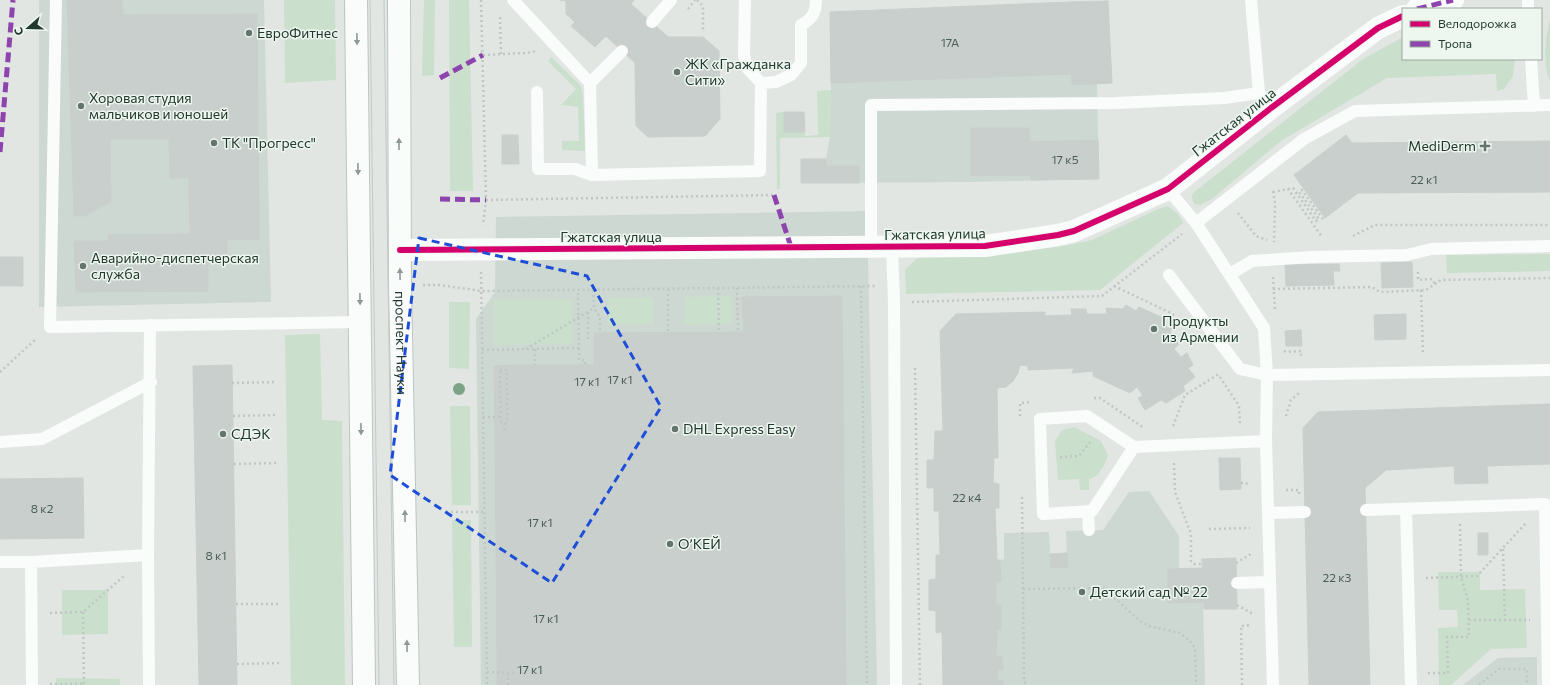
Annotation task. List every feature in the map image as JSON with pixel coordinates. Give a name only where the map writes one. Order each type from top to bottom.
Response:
[{"type":"main road","points":[[356,0],[364,685]]},
{"type":"main road","name":"проспект Науки","points":[[399,0],[400,250],[408,685]]},
{"type":"main road","points":[[1421,8],[1453,0]]},
{"type":"main road","name":"Гжатская улица","points":[[400,250],[985,246],[1058,235],[1074,231],[1168,189],[1265,101],[1378,28],[1402,16]]},
{"type":"lane","points":[[56,0],[50,327],[360,322]]},
{"type":"lane","points":[[513,0],[590,83],[592,175]]},
{"type":"lane","points":[[652,22],[671,0]]},
{"type":"lane","points":[[536,92],[538,169],[575,169],[592,175],[760,171],[761,83],[747,68],[744,56],[745,0]]},
{"type":"lane","points":[[761,83],[776,82],[791,75],[801,63],[801,25],[808,21],[814,14],[816,0]]},
{"type":"lane","points":[[870,247],[871,105],[1116,104],[1224,98],[1265,101],[1251,0]]},
{"type":"lane","points":[[590,83],[622,51]]},
{"type":"lane","points":[[1531,60],[1534,106]]},
{"type":"lane","points":[[1196,223],[1304,139],[1355,111],[1550,105]]},
{"type":"lane","points":[[1168,189],[1196,223],[1264,328],[1267,375],[1266,441],[1273,685]]},
{"type":"lane","points":[[1230,274],[1252,261],[1274,259],[1407,255],[1431,249],[1550,246]]},
{"type":"lane","points":[[892,247],[894,302],[896,685]]},
{"type":"lane","points":[[1168,275],[1240,369],[1267,375],[1550,370]]},
{"type":"lane","points":[[149,685],[148,555],[151,382],[150,325]]},
{"type":"lane","points":[[0,442],[42,439],[151,382]]},
{"type":"lane","points":[[1134,447],[1092,511],[1043,514],[1040,419],[1088,416],[1134,447],[1266,441]]},
{"type":"lane","points":[[1366,510],[1545,504],[1548,685]]},
{"type":"lane","points":[[1406,509],[1411,679]]},
{"type":"lane","points":[[1088,512],[1089,530]]},
{"type":"lane","points":[[1269,513],[1305,512]]},
{"type":"lane","points":[[0,562],[31,562],[148,555]]},
{"type":"lane","points":[[31,562],[32,685]]},
{"type":"lane","points":[[1237,583],[1270,582]]},
{"type":"path","points":[[481,0],[486,200],[480,250],[482,291],[487,685]]},
{"type":"path","points":[[697,0],[703,6],[703,32]]},
{"type":"path","points":[[502,54],[500,16],[504,16]]},
{"type":"path","points":[[483,55],[526,53]]},
{"type":"path","points":[[1272,186],[1275,203],[1273,289],[1276,311]]},
{"type":"path","points":[[1273,192],[1293,188],[1316,221],[1319,219],[1299,192],[1302,190],[1323,219]]},
{"type":"path","points":[[1288,190],[1325,242]]},
{"type":"path","points":[[486,200],[774,195]]},
{"type":"path","points":[[1235,208],[1256,236],[1274,242]]},
{"type":"path","points":[[894,302],[1102,296],[1196,223]]},
{"type":"path","points":[[1348,239],[1375,226],[1550,225]]},
{"type":"path","points":[[1273,289],[1372,287],[1380,292],[1426,290],[1441,280],[1550,278]]},
{"type":"path","points":[[1422,280],[1432,279],[1435,284]]},
{"type":"path","points":[[421,285],[482,291],[893,286]]},
{"type":"path","points":[[861,286],[867,685]]},
{"type":"path","points":[[1114,286],[1171,313],[1177,318]]},
{"type":"path","points":[[718,288],[719,330]]},
{"type":"path","points":[[737,288],[738,332]]},
{"type":"path","points":[[593,289],[594,308],[600,317],[600,333]]},
{"type":"path","points":[[668,289],[668,333]]},
{"type":"path","points":[[578,290],[579,360],[585,360],[585,365]]},
{"type":"path","points":[[1421,290],[1423,372]]},
{"type":"path","points":[[914,302],[914,310]]},
{"type":"path","points":[[526,349],[594,308]]},
{"type":"path","points":[[588,312],[588,340]]},
{"type":"path","points":[[0,372],[50,327]]},
{"type":"path","points":[[482,350],[579,348]]},
{"type":"path","points":[[1280,348],[1287,352],[1301,351],[1302,391],[1291,400],[1284,422]]},
{"type":"path","points":[[535,349],[535,365]]},
{"type":"path","points":[[915,366],[920,685]]},
{"type":"path","points":[[1214,368],[1239,406],[1241,441]]},
{"type":"path","points":[[504,423],[507,423],[506,370],[500,370],[501,422],[504,423],[504,430]]},
{"type":"path","points":[[1185,395],[1218,374]]},
{"type":"path","points":[[232,383],[277,382]]},
{"type":"path","points":[[1041,458],[1079,456],[1115,408]]},
{"type":"path","points":[[233,416],[277,415]]},
{"type":"path","points":[[483,417],[501,417]]},
{"type":"path","points":[[1173,426],[1175,492],[1191,534],[1191,561],[1194,564],[1202,564]]},
{"type":"path","points":[[234,464],[278,463]]},
{"type":"path","points":[[1285,483],[1286,490],[1299,490],[1299,496],[1293,496]]},
{"type":"path","points":[[1408,578],[1478,576],[1545,504]]},
{"type":"path","points":[[1411,679],[1448,673],[1447,637],[1469,637],[1468,601],[1461,577],[1459,507]]},
{"type":"path","points":[[446,512],[485,512]]},
{"type":"path","points":[[1209,529],[1254,528]]},
{"type":"path","points":[[1022,533],[1024,681],[1027,685]]},
{"type":"path","points":[[1503,548],[1505,620]]},
{"type":"path","points":[[32,613],[83,612],[148,555]]},
{"type":"path","points":[[1023,589],[1104,588],[1140,620],[1149,626],[1180,633],[1190,640],[1195,648],[1196,685]]},
{"type":"path","points":[[236,604],[280,604]]},
{"type":"path","points":[[1237,605],[1257,616]]},
{"type":"path","points":[[32,685],[84,685],[83,612]]},
{"type":"path","points":[[1468,620],[1547,620]]},
{"type":"path","points":[[1242,685],[1241,626],[1257,625]]},
{"type":"path","points":[[237,664],[281,663]]},
{"type":"path","points":[[1479,685],[1499,669],[1527,669],[1527,685]]},
{"type":"path","points":[[487,672],[514,673]]},
{"type":"path","points":[[508,673],[508,685]]},
{"type":"highlighted area","points":[[419,238],[587,276],[661,407],[552,583],[390,475]]},
{"type":"shaded area","name":"ТК \"Прогресс\"","points":[[39,0],[264,0],[271,302],[39,307]]},
{"type":"shaded area","points":[[1108,1],[1112,83],[1097,84],[1099,179],[826,183],[826,159],[830,137],[830,12]]},
{"type":"shaded area","name":"О’КЕЙ","points":[[867,211],[877,685],[481,685],[476,319],[495,292],[496,217]]},
{"type":"shaded area","name":"Детский сад № 22","points":[[1149,491],[1179,536],[1179,568],[1168,569],[1168,603],[1203,602],[1205,685],[1003,685],[1002,680],[997,681],[998,669],[1003,669],[1002,657],[996,656],[997,629],[1001,629],[1001,605],[996,605],[996,582],[1001,581],[1000,560],[1004,559],[1004,533],[1049,532],[1051,567],[1067,567],[1066,531],[1103,530],[1129,492]]},
{"type":"shaded area","points":[[1537,657],[1537,685],[1463,685],[1498,658]]},
{"type":"green space","points":[[284,0],[335,0],[336,80],[285,83]]},
{"type":"green space","points":[[424,0],[435,0],[434,75],[422,76]]},
{"type":"green space","points":[[449,0],[469,0],[473,191],[450,191]]},
{"type":"green space","points":[[1550,20],[1550,81],[1546,68],[1546,51],[1548,26]]},
{"type":"green space","points":[[1402,38],[1402,60],[1515,60],[1513,76],[1504,89],[1497,91],[1496,74],[1387,78],[1281,141],[1212,199],[1200,205],[1195,204],[1192,199],[1193,193],[1363,59]]},
{"type":"green space","points":[[551,57],[580,85],[583,93],[585,151],[562,150],[562,141],[579,141],[578,107],[561,105],[576,89],[548,61]]},
{"type":"green space","points":[[831,90],[830,137],[780,138],[780,189],[777,189],[776,113],[784,112],[785,132],[805,132],[805,136],[818,135],[817,91]]},
{"type":"green space","points":[[1168,206],[1178,214],[1183,223],[1100,290],[906,294],[905,270],[917,258],[995,255],[1069,245],[1092,240],[1158,209]]},
{"type":"green space","points":[[1550,254],[1550,271],[1447,273],[1446,255]]},
{"type":"green space","points":[[732,296],[732,324],[685,325],[685,297]]},
{"type":"green space","points":[[653,297],[654,324],[608,325],[608,298]]},
{"type":"green space","points":[[572,299],[572,344],[494,345],[494,300]]},
{"type":"green space","points":[[449,302],[470,302],[469,369],[449,368]]},
{"type":"green space","points":[[320,334],[322,420],[342,421],[345,685],[291,685],[285,335]]},
{"type":"green space","points":[[450,406],[470,406],[471,505],[452,505]]},
{"type":"green space","points":[[1074,427],[1101,441],[1108,455],[1104,466],[1099,473],[1093,478],[1089,479],[1089,490],[1080,490],[1079,479],[1058,480],[1055,441],[1062,430]]},
{"type":"green space","points":[[452,520],[471,520],[472,647],[454,647]]},
{"type":"green space","points":[[1438,572],[1480,572],[1480,590],[1525,589],[1527,648],[1491,649],[1451,685],[1439,685],[1438,628],[1458,627],[1457,610],[1439,610]]},
{"type":"green space","points":[[62,590],[108,590],[108,634],[62,635]]},
{"type":"green space","points":[[56,678],[120,679],[120,685],[56,685]]},
{"type":"building","name":"ТК \"Прогресс\"","points":[[67,0],[122,0],[123,15],[257,14],[259,239],[227,240],[227,259],[208,259],[208,291],[76,292],[74,241],[109,241],[108,235],[190,234],[189,178],[170,178],[169,139],[110,139],[111,201],[85,216],[74,216]]},
{"type":"building","name":"ЖК «Гражданка Сити»","points":[[560,0],[634,0],[631,4],[668,37],[703,37],[719,51],[720,119],[705,136],[648,137],[636,126],[635,63],[606,36],[595,47],[571,26],[575,22],[566,14],[566,1]]},
{"type":"building","points":[[1108,1],[1112,83],[1072,85],[1069,2]]},
{"type":"building","points":[[1069,2],[1072,74],[831,83],[830,12]]},
{"type":"building","points":[[784,112],[804,112],[805,132],[784,132]]},
{"type":"building","points":[[971,128],[1029,128],[1030,175],[971,176]]},
{"type":"building","points":[[502,135],[518,135],[519,164],[502,164]]},
{"type":"building","points":[[1346,135],[1352,143],[1550,141],[1550,192],[1358,193],[1325,218],[1294,175]]},
{"type":"building","points":[[1098,140],[1099,179],[1031,180],[1030,142]]},
{"type":"building","points":[[801,159],[826,159],[826,183],[801,183]]},
{"type":"building","points":[[826,166],[859,166],[859,183],[826,183]]},
{"type":"building","points":[[0,257],[23,257],[23,286],[0,286]]},
{"type":"building","points":[[1412,262],[1413,287],[1382,288],[1381,263]]},
{"type":"building","points":[[1339,264],[1340,271],[1333,271],[1334,285],[1286,286],[1285,265]]},
{"type":"building","name":"О’КЕЙ","points":[[842,296],[846,685],[514,685],[514,657],[497,657],[495,431],[512,430],[511,365],[594,365],[594,333],[744,332],[742,297]]},
{"type":"building","points":[[1126,305],[1136,311],[1139,307],[1163,318],[1160,324],[1172,329],[1170,333],[1179,344],[1174,349],[1181,357],[1187,353],[1193,365],[1188,368],[1195,377],[1183,386],[1185,391],[1166,403],[1161,400],[1145,410],[1138,398],[1143,396],[1137,387],[1130,393],[1093,376],[1093,371],[1072,373],[1074,368],[1028,370],[1028,366],[1020,365],[1018,373],[1013,381],[1006,387],[997,388],[998,458],[994,458],[993,483],[999,484],[999,508],[995,508],[997,560],[1000,560],[1001,581],[996,582],[996,605],[1001,605],[1001,630],[997,629],[996,656],[1002,656],[1003,670],[998,669],[997,681],[1003,680],[1003,685],[943,685],[942,632],[936,633],[936,611],[929,610],[929,580],[936,579],[936,555],[940,555],[939,511],[934,511],[934,488],[927,488],[927,460],[934,460],[935,431],[943,431],[940,331],[956,314],[1045,312],[1045,316],[1072,315],[1071,309],[1086,309],[1087,314],[1107,314],[1106,308],[1123,309]]},
{"type":"building","points":[[1406,314],[1406,339],[1375,340],[1374,315]]},
{"type":"building","points":[[1301,330],[1302,346],[1286,346],[1285,331]]},
{"type":"building","points":[[232,365],[237,685],[199,685],[193,366]]},
{"type":"building","points":[[511,365],[512,430],[495,431],[494,366]]},
{"type":"building","points":[[1550,404],[1550,464],[1487,466],[1488,483],[1455,484],[1454,466],[1386,470],[1365,488],[1370,685],[1309,685],[1303,428],[1318,412]]},
{"type":"building","points":[[1219,458],[1240,458],[1241,489],[1220,490]]},
{"type":"building","points":[[83,478],[84,538],[0,539],[0,479]]},
{"type":"building","points":[[1478,533],[1488,533],[1488,555],[1478,555]]},
{"type":"building","points":[[1067,553],[1068,567],[1051,568],[1050,554]]},
{"type":"building","points":[[1236,558],[1237,609],[1204,609],[1202,559]]},
{"type":"building","points":[[1202,568],[1203,602],[1168,603],[1168,569]]},
{"type":"building","points":[[497,657],[514,657],[514,685],[497,685]]},
{"type":"tram line","points":[[370,0],[379,685]]},
{"type":"tram line","points":[[384,0],[394,685]]},
{"type":"marked path","points":[[0,152],[13,0]]},
{"type":"marked path","points":[[1421,8],[1453,0]]},
{"type":"marked path","points":[[440,78],[483,55]]},
{"type":"marked path","points":[[774,195],[791,247]]},
{"type":"marked path","points":[[440,199],[486,200]]},
{"type":"cycle path","points":[[400,250],[985,246],[1058,235],[1074,231],[1168,189],[1271,108],[1378,28],[1402,16]]},
{"type":"place","name":"ЕвроФитнес","points":[[249,33]]},
{"type":"place","name":"ЖК «Гражданка Сити»","points":[[677,72]]},
{"type":"place","name":"Хоровая студия мальчиков и юношей","points":[[81,106]]},
{"type":"place","name":"ТК \"Прогресс\"","points":[[214,143]]},
{"type":"place","name":"MediDerm","points":[[1485,146]]},
{"type":"place","name":"Аварийно-диспетчерская служба","points":[[83,266]]},
{"type":"place","name":"Продукты из Армении","points":[[1154,329]]},
{"type":"place","name":"DHL Express Easy","points":[[675,429]]},
{"type":"place","name":"СДЭК","points":[[223,434]]},
{"type":"place","name":"О’КЕЙ","points":[[670,544]]},
{"type":"place","name":"Детский сад № 22","points":[[1082,592]]}]
